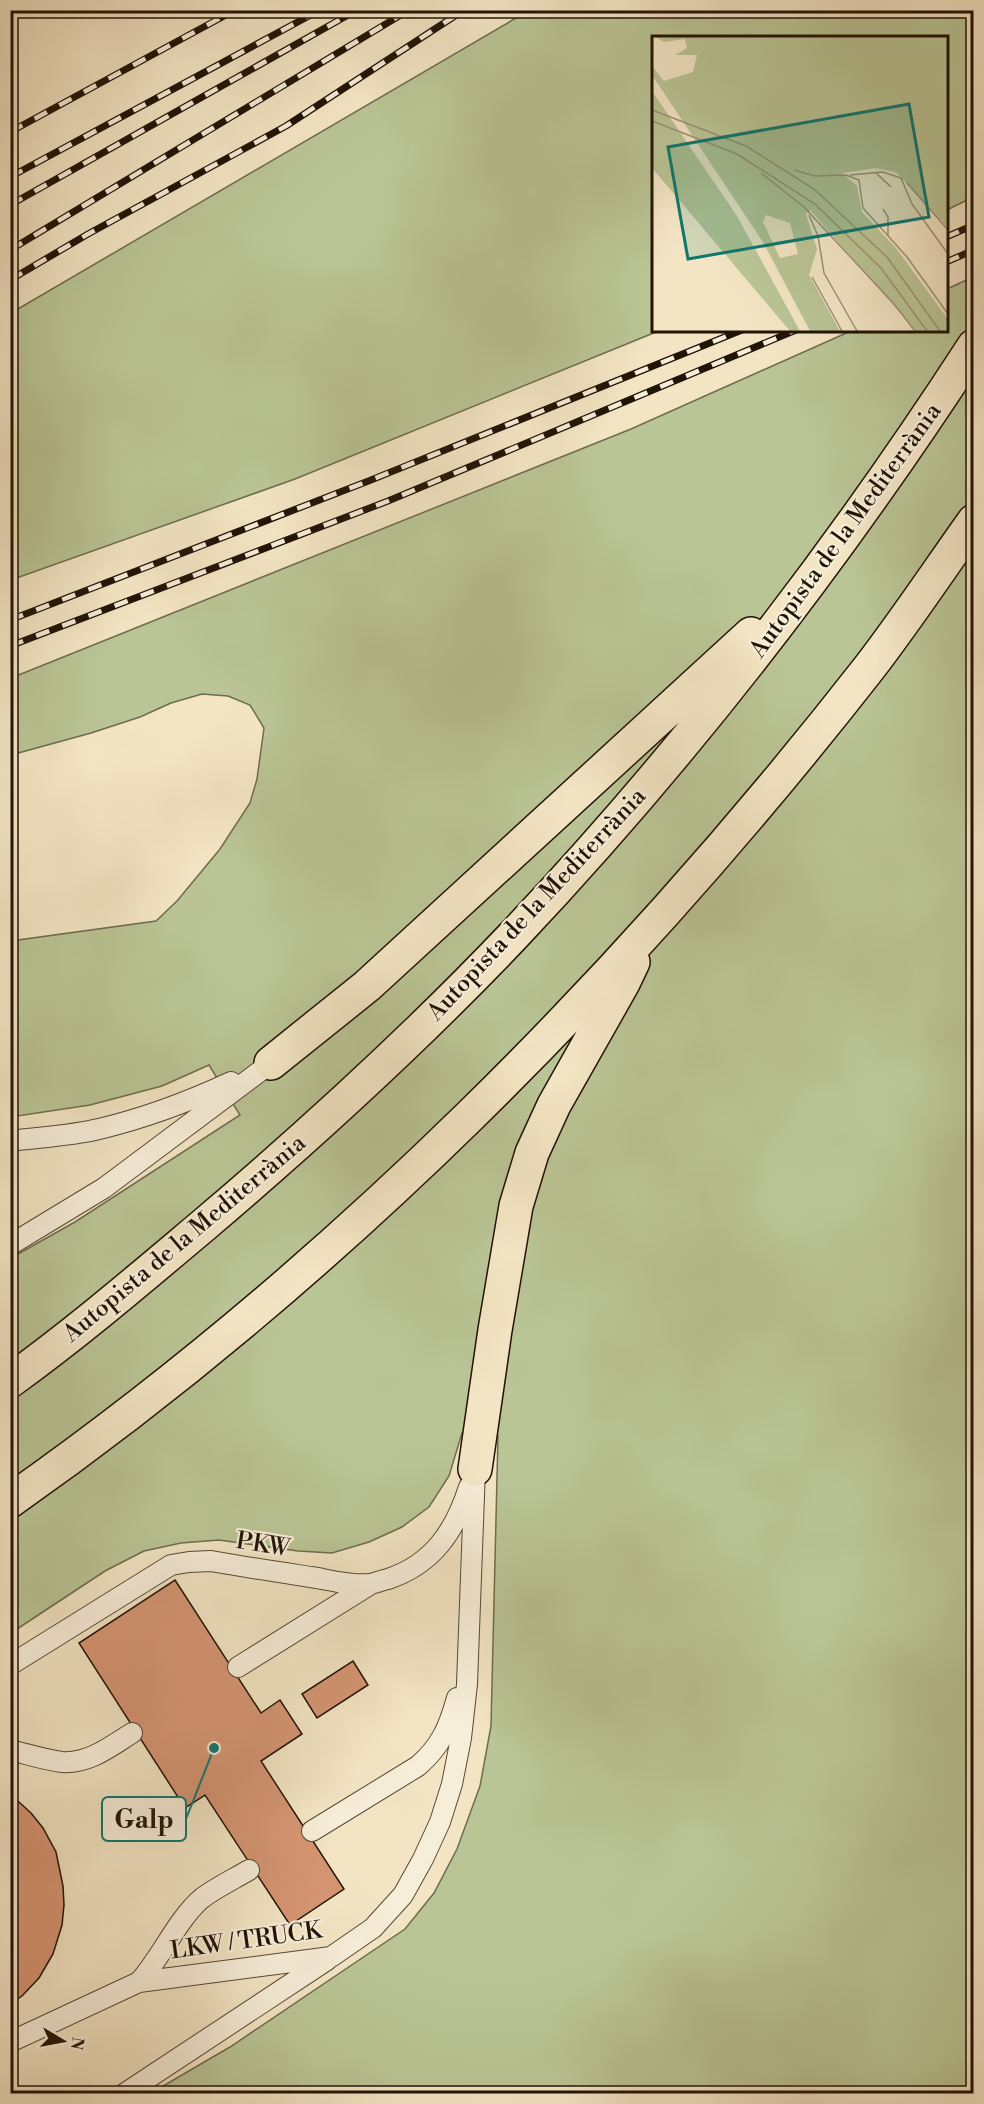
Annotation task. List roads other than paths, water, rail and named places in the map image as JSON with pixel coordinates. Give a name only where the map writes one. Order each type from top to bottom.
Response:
[{"type":"highway","name":"Autopista de la Mediterrània","points":[[10,1381],[159,1263],[283,1158],[398,1051],[512,937],[620,817],[722,697],[819,572],[913,439],[974,346]]},
{"type":"highway","points":[[10,1501],[150,1396],[283,1288],[412,1172],[534,1053],[649,928],[762,799],[871,665],[974,521]]},
{"type":"highway","points":[[271,1063],[367,986],[819,572]]},
{"type":"highway","points":[[475,1469],[516,1206],[532,1153],[554,1106],[623,983],[649,928]]},
{"type":"lane","points":[[10,1141],[96,1130],[146,1116],[192,1100],[271,1063]]},
{"type":"lane","points":[[10,1245],[104,1188],[271,1063]]},
{"type":"lane","name":"PKW","points":[[10,1665],[171,1565],[211,1562],[346,1583],[371,1584],[413,1569],[431,1554],[455,1522],[463,1507],[475,1469]]},
{"type":"lane","name":"LKW / TRUCK","points":[[10,2042],[139,1982],[331,1957],[373,1928],[403,1894],[440,1822],[452,1784],[461,1738],[469,1656],[475,1469]]},
{"type":"lane","points":[[238,1667],[371,1584]]},
{"type":"lane","points":[[312,1831],[418,1766],[433,1753],[446,1732],[469,1656]]},
{"type":"lane","points":[[10,1750],[63,1762],[83,1760],[98,1754],[132,1733]]},
{"type":"lane","points":[[139,1982],[187,1914],[201,1899],[249,1870]]},
{"type":"lane","points":[[124,2094],[331,1957]]},
{"type":"railway","points":[[10,132],[235,10]]},
{"type":"railway","points":[[10,177],[320,10]]},
{"type":"railway","points":[[10,205],[357,10]]},
{"type":"railway","points":[[10,250],[409,10]]},
{"type":"railway","points":[[10,280],[88,234],[286,126],[464,10]]},
{"type":"railway","points":[[948,236],[974,225]]},
{"type":"railway","points":[[948,261],[974,250]]},
{"type":"railway","points":[[10,620],[371,480],[737,332]]},
{"type":"railway","points":[[10,646],[388,501],[791,332]]},
{"type":"place","name":"Galp","points":[[214,1748]]}]
